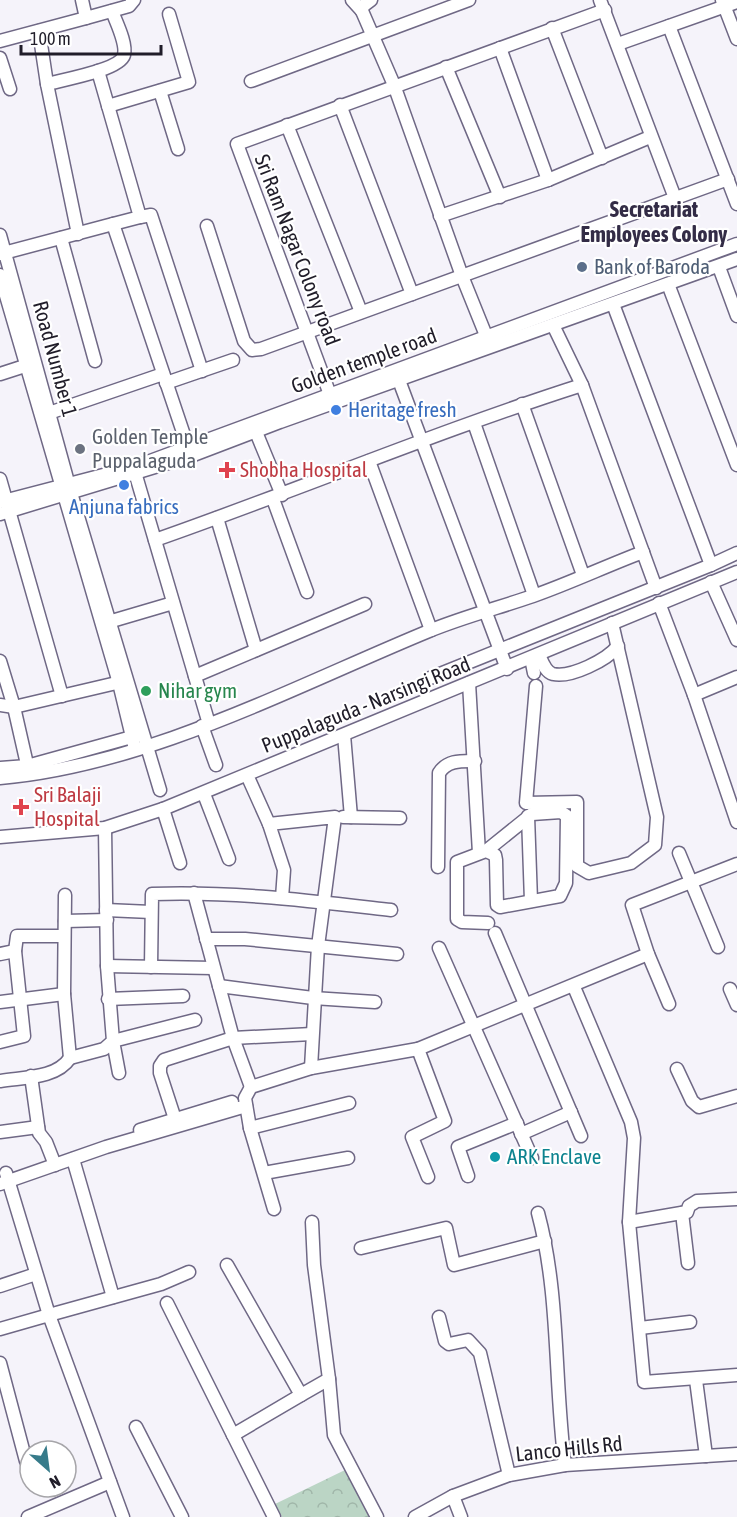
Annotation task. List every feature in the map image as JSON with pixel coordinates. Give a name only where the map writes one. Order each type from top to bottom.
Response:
[{"type":"street","points":[[82,0],[86,18]]},
{"type":"street","points":[[0,41],[129,6],[134,0]]},
{"type":"street","points":[[352,0],[362,11],[394,85],[462,276],[489,341]]},
{"type":"street","points":[[362,11],[363,6],[371,0]]},
{"type":"street","points":[[251,81],[371,34],[469,0]]},
{"type":"street","points":[[618,44],[728,3],[737,39]]},
{"type":"street","points":[[361,312],[287,125],[500,48],[602,5],[650,137],[675,198]]},
{"type":"street","points":[[47,84],[98,71],[120,62],[124,57],[124,46],[112,11]]},
{"type":"street","points":[[108,106],[190,81],[169,14]]},
{"type":"street","points":[[669,26],[737,204]]},
{"type":"street","points":[[552,28],[602,158]]},
{"type":"street","points":[[39,31],[47,84],[78,234]]},
{"type":"street","points":[[500,48],[548,180]]},
{"type":"street","points":[[0,58],[10,89]]},
{"type":"street","points":[[446,67],[500,197]]},
{"type":"street","points":[[98,71],[140,217]]},
{"type":"street","points":[[160,91],[178,149]]},
{"type":"street","points":[[340,105],[412,294]]},
{"type":"street","name":"Sri Ram Nagar Colony road","points":[[287,125],[237,144],[331,399]]},
{"type":"street","points":[[440,216],[548,180],[650,137]]},
{"type":"street","points":[[207,226],[247,346],[252,350],[261,349],[728,179]]},
{"type":"street","points":[[3,253],[151,214],[202,371]]},
{"type":"street","points":[[113,224],[188,447]]},
{"type":"street","name":"Road Number 1","points":[[0,235],[11,315]]},
{"type":"street","points":[[61,238],[95,361]]},
{"type":"street","name":"Golden temple road","points":[[4,507],[135,470],[266,424],[489,341],[737,244]]},
{"type":"street","name":"Golden temple road","points":[[489,341],[553,325],[737,259]]},
{"type":"street","points":[[719,267],[737,316]]},
{"type":"street","name":"Road Number 1","points":[[0,275],[11,315],[49,412],[66,490]]},
{"type":"street","points":[[668,284],[737,465]]},
{"type":"street","points":[[613,304],[711,565]]},
{"type":"street","points":[[553,325],[582,385],[656,588]]},
{"type":"street","points":[[49,412],[164,379],[202,371],[233,360]]},
{"type":"street","points":[[0,374],[31,364]]},
{"type":"street","name":"Road Number 1","points":[[31,364],[66,490]]},
{"type":"street","points":[[397,375],[483,611],[507,669]]},
{"type":"street","points":[[155,540],[277,497],[522,404],[582,385]]},
{"type":"street","points":[[522,404],[583,575]]},
{"type":"street","points":[[474,423],[534,596]]},
{"type":"street","points":[[266,424],[277,497],[307,592]]},
{"type":"street","name":"Golden temple road","points":[[135,470],[188,447],[266,424]]},
{"type":"street","points":[[369,461],[431,630]]},
{"type":"street","points":[[135,470],[195,676],[216,765]]},
{"type":"street","points":[[0,479],[4,507],[62,696]]},
{"type":"street","points":[[66,490],[140,741],[160,790]]},
{"type":"street","points":[[217,518],[256,650]]},
{"type":"street","points":[[0,778],[206,725],[431,630],[534,596],[643,552]]},
{"type":"street","points":[[430,678],[656,588],[737,553]]},
{"type":"street","name":"Puppalaguda - Narsingi Road","points":[[0,837],[105,828],[163,809],[507,669],[737,572]]},
{"type":"street","points":[[711,582],[737,640]]},
{"type":"street","points":[[106,623],[173,603]]},
{"type":"street","points":[[659,603],[732,791],[737,822]]},
{"type":"street","points":[[195,676],[365,604]]},
{"type":"street","points":[[536,686],[526,803],[577,802],[578,866],[589,873],[631,863],[655,845],[657,817],[612,623]]},
{"type":"street","points":[[535,657],[548,671],[556,674],[602,662],[618,646]]},
{"type":"street","points":[[534,673],[535,657]]},
{"type":"street","points":[[0,660],[14,707],[28,771]]},
{"type":"street","points":[[694,695],[737,677]]},
{"type":"street","points":[[0,705],[14,707],[124,682]]},
{"type":"street","points":[[469,683],[483,852]]},
{"type":"street","points":[[344,735],[351,817]]},
{"type":"street","points":[[438,867],[439,772],[443,767],[455,761],[475,761]]},
{"type":"street","points":[[0,768],[28,771]]},
{"type":"street","points":[[247,775],[269,824],[284,870],[282,898]]},
{"type":"street","points":[[204,794],[230,859]]},
{"type":"street","points":[[163,809],[180,863]]},
{"type":"street","points":[[483,852],[495,855],[497,905],[500,907],[560,896],[566,889],[567,816],[556,812],[528,816],[483,852],[461,859],[455,866],[456,916],[462,922],[492,928],[581,1137]]},
{"type":"street","points":[[528,816],[531,901]]},
{"type":"street","points":[[269,824],[335,817],[400,818]]},
{"type":"street","points":[[311,1068],[313,999],[318,946],[335,817]]},
{"type":"street","points":[[105,828],[108,999],[119,1073]]},
{"type":"street","points":[[679,853],[718,947]]},
{"type":"street","points":[[669,1004],[648,954],[632,905],[737,864]]},
{"type":"street","points":[[151,967],[152,894],[195,893],[282,898],[391,910]]},
{"type":"street","points":[[195,893],[233,1038],[251,1087],[246,1102],[250,1128],[274,1209]]},
{"type":"street","points":[[65,895],[64,994],[70,1058]]},
{"type":"street","points":[[65,921],[151,912]]},
{"type":"street","points":[[0,1042],[24,1036],[15,951],[17,936],[64,936]]},
{"type":"street","points":[[206,939],[245,939],[397,954]]},
{"type":"street","points":[[439,948],[532,1158]]},
{"type":"street","points":[[0,954],[15,951]]},
{"type":"street","points":[[251,1087],[311,1068],[418,1049],[475,1028],[648,954]]},
{"type":"street","points":[[107,966],[213,968]]},
{"type":"street","points":[[219,986],[313,999],[375,1002]]},
{"type":"street","points":[[574,987],[631,1122],[634,1138],[629,1222],[644,1382],[696,1380],[737,1375]]},
{"type":"street","points":[[730,989],[737,1005]]},
{"type":"street","points":[[0,1002],[64,994]]},
{"type":"street","points":[[108,999],[183,996]]},
{"type":"street","points":[[0,1081],[56,1071],[70,1058],[104,1049],[113,1041],[195,1020]]},
{"type":"street","points":[[147,1070],[160,1066],[164,1060],[233,1038],[312,1034]]},
{"type":"street","points":[[418,1049],[445,1121],[412,1137],[428,1177]]},
{"type":"street","points":[[160,1066],[175,1119]]},
{"type":"street","points":[[677,1069],[692,1101],[699,1107],[737,1096]]},
{"type":"street","points":[[31,1076],[38,1127],[54,1161]]},
{"type":"street","points":[[123,1517],[49,1315],[4,1178],[175,1119],[246,1102]]},
{"type":"street","points":[[54,1161],[73,1159],[246,1102]]},
{"type":"street","points":[[250,1128],[349,1103]]},
{"type":"street","points":[[468,1176],[458,1147],[570,1112]]},
{"type":"street","points":[[0,1132],[38,1127]]},
{"type":"street","points":[[264,1173],[348,1158]]},
{"type":"street","points":[[73,1159],[113,1297]]},
{"type":"street","points":[[629,1222],[687,1212],[689,1206],[697,1201],[737,1199]]},
{"type":"street","points":[[538,1213],[552,1279],[558,1409],[565,1465]]},
{"type":"street","points":[[682,1213],[688,1263]]},
{"type":"street","points":[[312,1222],[314,1265],[329,1380],[333,1435],[377,1517]]},
{"type":"street","points":[[361,1248],[446,1227],[454,1265],[545,1241]]},
{"type":"street","points":[[227,1265],[301,1395]]},
{"type":"street","points":[[0,1329],[161,1284],[189,1272]]},
{"type":"street","points":[[0,1286],[36,1274]]},
{"type":"street","points":[[167,1303],[274,1517]]},
{"type":"street","points":[[439,1317],[445,1341],[449,1344],[468,1340],[480,1353],[509,1475]]},
{"type":"street","points":[[640,1328],[690,1322]]},
{"type":"street","points":[[0,1363],[20,1439]]},
{"type":"street","points":[[233,1435],[329,1380]]},
{"type":"street","points":[[696,1380],[706,1456]]},
{"type":"street","points":[[136,1427],[182,1517]]},
{"type":"street","name":"Lanco Hills Rd","points":[[415,1517],[453,1496],[509,1475],[565,1465],[737,1454]]},
{"type":"street","points":[[28,1517],[49,1513],[110,1482]]},
{"type":"street","points":[[453,1496],[461,1517]]},
{"type":"green space","points":[[345,1470],[369,1517],[282,1517],[275,1504]]},
{"type":"place","name":"Bank of Baroda","points":[[582,267]]},
{"type":"place","name":"Heritage fresh","points":[[336,410]]},
{"type":"place","name":"Golden Temple Puppalaguda","points":[[80,449]]},
{"type":"place","name":"Shobha Hospital","points":[[227,470]]},
{"type":"place","name":"Anjuna fabrics","points":[[124,485]]},
{"type":"place","name":"Nihar gym","points":[[146,691]]},
{"type":"place","name":"Sri Balaji Hospital","points":[[21,807]]},
{"type":"place","name":"ARK Enclave","points":[[495,1157]]},
{"type":"district","name":"Secretariat Employees Colony","points":[[654,222]]}]
